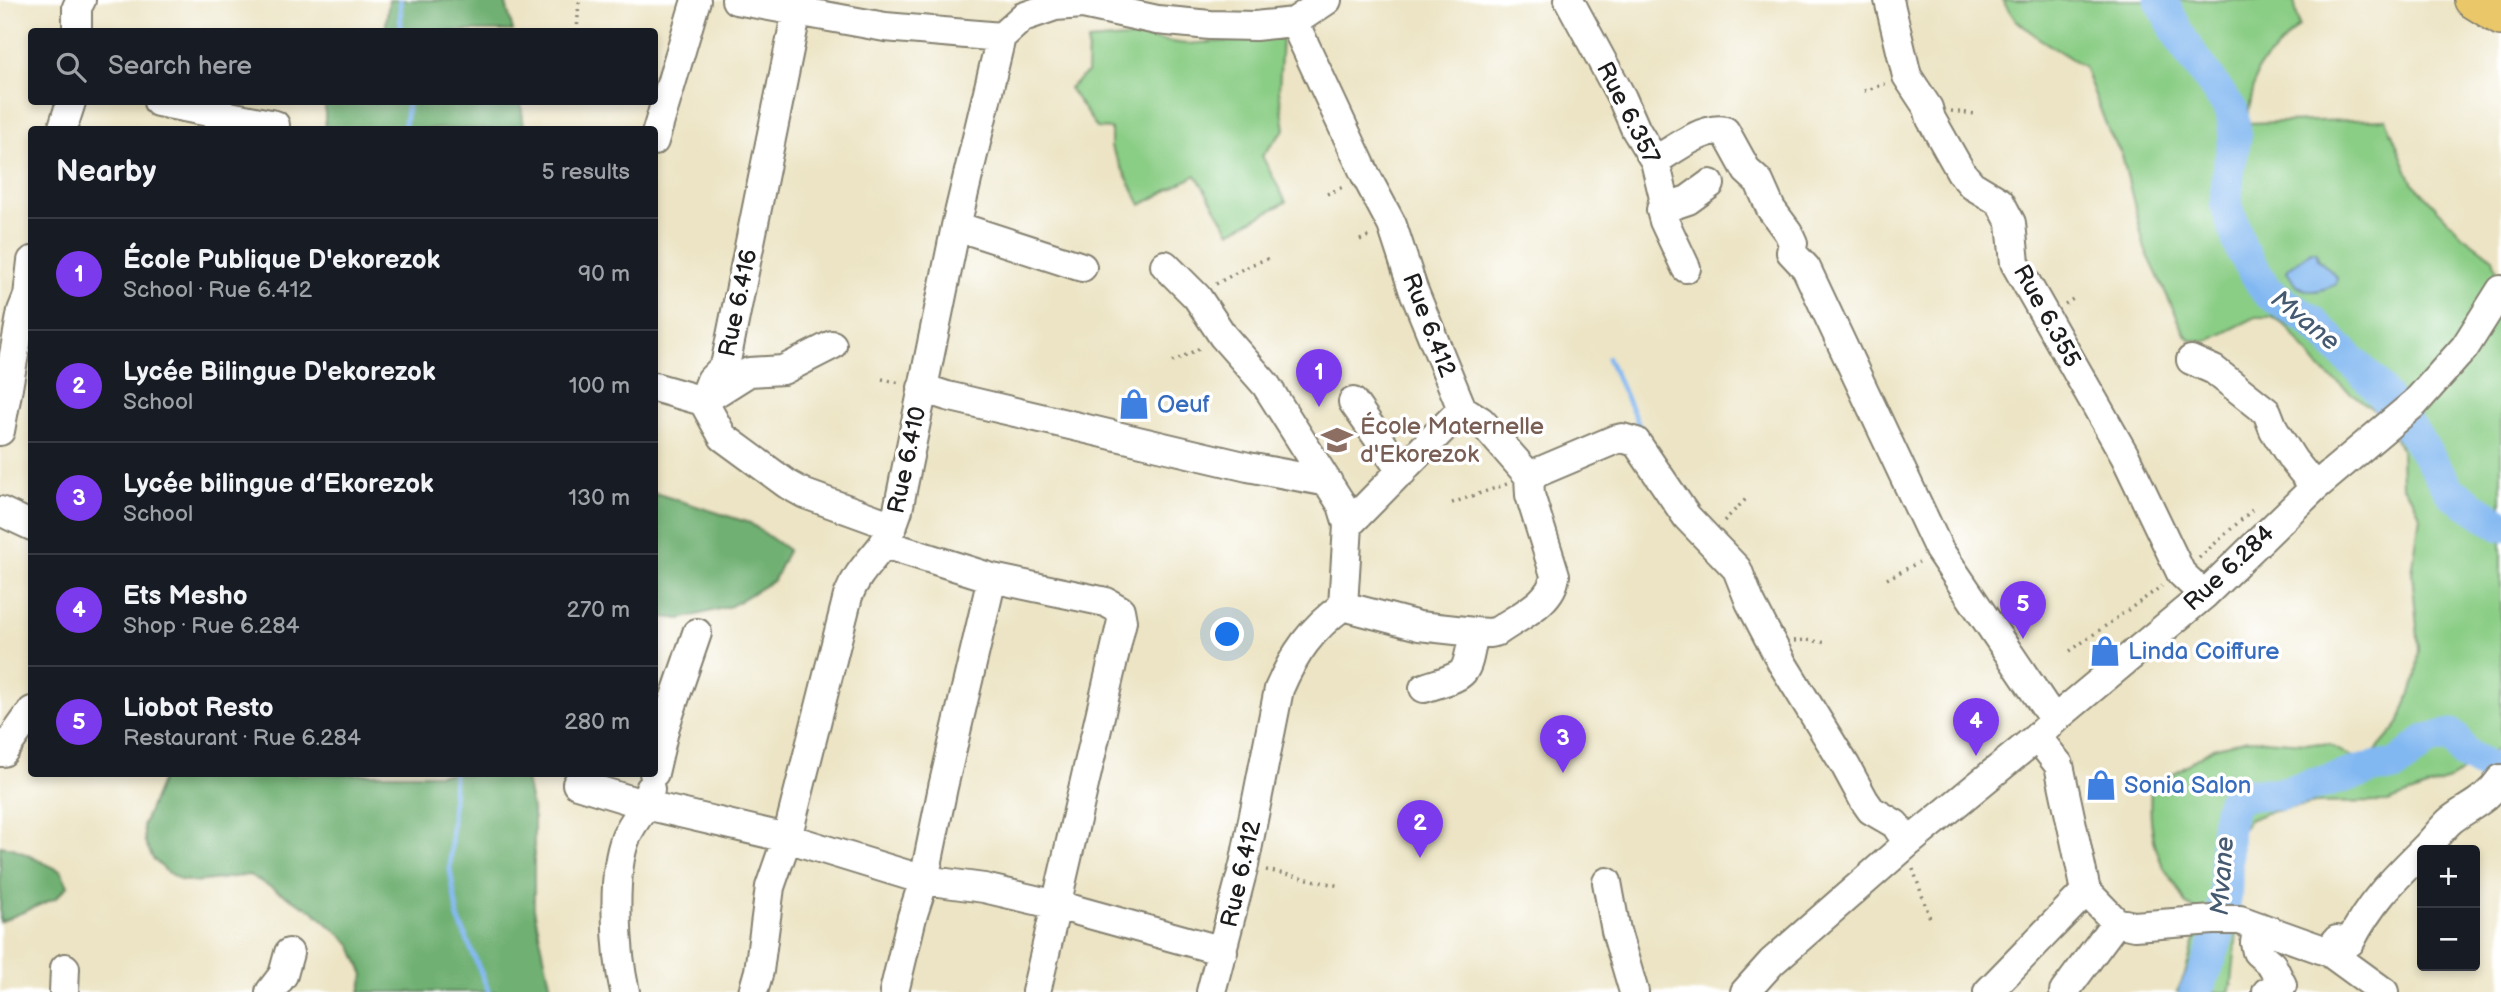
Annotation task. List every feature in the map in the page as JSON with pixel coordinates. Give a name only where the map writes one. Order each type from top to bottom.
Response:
[{"type":"main road","points":[[2472,0],[2501,18]]},
{"type":"street","points":[[658,128],[696,0]]},
{"type":"street","points":[[736,0],[786,5],[885,27],[1001,37],[1023,17],[1055,6],[1124,6],[1157,20],[1255,26],[1294,23],[1327,0]]},
{"type":"street","name":"Rue 6.357","points":[[1569,0],[1622,98],[1636,130],[1655,161],[1664,198],[1661,210],[1664,221],[1686,268]]},
{"type":"street","name":"Rue 6.355","points":[[1889,0],[1907,76],[1928,108],[1931,119],[1961,172],[1972,185],[2000,202],[2011,223],[2015,263],[2125,456],[2181,573],[2204,595]]},
{"type":"street","name":"Rue 6.416","points":[[703,401],[711,380],[725,366],[786,5]]},
{"type":"street","name":"Rue 6.412","points":[[1294,23],[1360,164],[1392,225],[1413,289],[1462,409],[1348,525]]},
{"type":"street","name":"Rue 6.410","points":[[753,992],[759,971],[769,887],[787,838],[848,596],[859,572],[889,535],[956,226],[1001,37]]},
{"type":"street","points":[[63,126],[70,105]]},
{"type":"street","points":[[173,105],[275,125]]},
{"type":"street","points":[[1655,161],[1695,136],[1725,131],[1747,171],[1759,181],[1771,209],[1793,243],[1791,252],[1806,268],[1939,551],[2045,728],[2059,765],[2086,891],[2116,922],[2134,926],[2238,922],[2329,952],[2384,992]]},
{"type":"street","points":[[1664,198],[1674,205],[1680,204],[1710,184]]},
{"type":"street","points":[[956,226],[1082,267]]},
{"type":"street","points":[[1165,265],[1197,297],[1223,336],[1266,385],[1342,505],[1348,525],[1343,606],[1419,626],[1490,633],[1498,631],[1548,595],[1554,585],[1555,575],[1530,495],[1529,476],[1480,421],[1462,409]]},
{"type":"street","name":"Rue 6.284","points":[[1745,992],[1772,962],[1908,843],[2204,595],[2315,487],[2416,403],[2465,347],[2501,289]]},
{"type":"street","points":[[0,432],[6,360],[27,312]]},
{"type":"street","points":[[703,401],[750,372],[783,370],[832,345]]},
{"type":"street","points":[[2191,360],[2214,370],[2267,412],[2274,430],[2293,460],[2315,487]]},
{"type":"street","points":[[658,388],[703,401],[723,437],[787,484],[889,535],[992,578],[1106,603],[1120,610],[1122,621],[1036,992]]},
{"type":"street","points":[[922,388],[1248,467],[1328,482]]},
{"type":"street","points":[[1353,402],[1402,472]]},
{"type":"street","points":[[1529,476],[1614,440],[1630,439],[1636,442],[1687,517],[1737,569],[1750,602],[1771,642],[1864,800],[1871,810],[1895,824],[1908,843]]},
{"type":"street","points":[[0,511],[28,524]]},
{"type":"street","points":[[894,992],[924,880],[992,578]]},
{"type":"street","name":"Rue 6.412","points":[[1211,992],[1244,865],[1279,689],[1307,637],[1343,606]]},
{"type":"street","points":[[1424,688],[1460,676],[1466,669],[1474,632]]},
{"type":"street","points":[[658,756],[665,726],[697,634]]},
{"type":"street","points":[[0,752],[3,752],[28,717]]},
{"type":"street","points":[[625,992],[619,968],[620,865],[626,836],[646,804],[653,777]]},
{"type":"street","points":[[2329,952],[2337,940],[2350,942],[2363,916],[2390,881],[2428,845],[2436,833],[2485,799],[2501,779]]},
{"type":"street","points":[[578,784],[646,804],[787,838],[924,880],[984,888],[1058,905],[1223,951]]},
{"type":"street","points":[[1607,882],[1616,931],[1634,992]]},
{"type":"street","points":[[1988,992],[2086,891]]},
{"type":"street","points":[[2064,992],[2116,922]]},
{"type":"street","points":[[2238,922],[2257,930],[2257,952],[2272,965],[2281,985],[2267,992]]},
{"type":"street","points":[[270,992],[283,975],[289,953]]},
{"type":"path","points":[[577,28],[579,0]]},
{"type":"path","points":[[1197,297],[1225,278],[1270,258]]},
{"type":"path","points":[[1172,362],[1223,336]]},
{"type":"path","points":[[1452,503],[1529,476]]},
{"type":"path","points":[[1709,538],[1746,499]]},
{"type":"path","points":[[2070,651],[2181,573],[2252,510]]},
{"type":"path","points":[[1888,579],[1939,551]]},
{"type":"path","points":[[1771,642],[1807,640],[1828,643]]},
{"type":"path","points":[[1908,843],[1911,861],[1931,921]]},
{"type":"path","points":[[1244,865],[1340,886]]},
{"type":"green space","points":[[389,0],[505,0],[512,28],[385,28]]},
{"type":"green space","points":[[2002,0],[2294,0],[2299,26],[2258,68],[2246,123],[2386,119],[2412,182],[2462,235],[2493,258],[2501,288],[2501,747],[2451,779],[2388,802],[2315,803],[2265,813],[2249,820],[2239,833],[2233,848],[2237,932],[2229,992],[2177,992],[2203,913],[2186,905],[2159,857],[2152,828],[2151,788],[2213,748],[2248,739],[2330,745],[2353,758],[2370,758],[2399,724],[2416,676],[2419,649],[2412,573],[2420,516],[2413,499],[2402,486],[2401,450],[2384,418],[2321,370],[2287,327],[2272,317],[2256,317],[2208,341],[2191,340],[2185,334],[2145,249],[2122,155],[2109,132],[2084,67],[2037,37],[2015,19]]},
{"type":"green space","points":[[1138,37],[1186,44],[1282,37],[1279,90],[1285,129],[1262,156],[1286,202],[1230,232],[1196,175],[1141,205],[1111,147],[1111,129],[1097,128],[1069,88],[1087,73],[1088,41]]},
{"type":"green space","points":[[325,105],[521,105],[524,126],[325,126]]},
{"type":"green space","points":[[658,494],[750,523],[788,550],[774,580],[731,606],[681,619],[658,616]]},
{"type":"green space","points":[[163,777],[526,777],[534,819],[534,909],[552,992],[360,992],[364,975],[351,944],[313,911],[249,875],[197,882],[180,880],[153,859],[145,842],[143,825]]},
{"type":"green space","points":[[0,846],[13,848],[61,871],[68,886],[56,898],[0,922]]},
{"type":"water","points":[[2311,251],[2317,252],[2318,259],[2337,277],[2336,284],[2321,290],[2308,291],[2292,279],[2287,271],[2289,268]]},
{"type":"waterway","points":[[400,0],[401,28]]},
{"type":"waterway","name":"Mvane","points":[[2161,0],[2184,44],[2232,111],[2235,138],[2228,172],[2226,203],[2241,249],[2267,292],[2309,319],[2373,382],[2416,437],[2451,492],[2501,525]]},
{"type":"waterway","points":[[405,126],[408,105]]},
{"type":"waterway","points":[[1608,358],[1643,434]]},
{"type":"waterway","name":"Mvane","points":[[2195,992],[2221,923],[2226,886],[2227,824],[2233,801],[2248,794],[2280,794],[2378,767],[2395,766],[2427,740],[2452,735],[2466,755],[2497,773],[2501,772]]},
{"type":"waterway","points":[[454,777],[450,869],[458,918],[489,992]]},
{"type":"place","name":"Oeuf","points":[[1134,404]]},
{"type":"place","name":"École Publique D'ekorezok","points":[[1319,407]]},
{"type":"place","name":"École Maternelle d'Ekorezok","points":[[1337,440]]},
{"type":"place","name":"Liobot Resto","points":[[2023,639]]},
{"type":"place","name":"Linda Coiffure","points":[[2105,651]]},
{"type":"place","name":"Ets Mesho","points":[[1976,756]]},
{"type":"place","name":"Lycée bilingue d’Ekorezok","points":[[1563,773]]},
{"type":"place","name":"Sonia Salon","points":[[2101,785]]},
{"type":"place","name":"Lycée Bilingue D'ekorezok","points":[[1420,858]]}]
